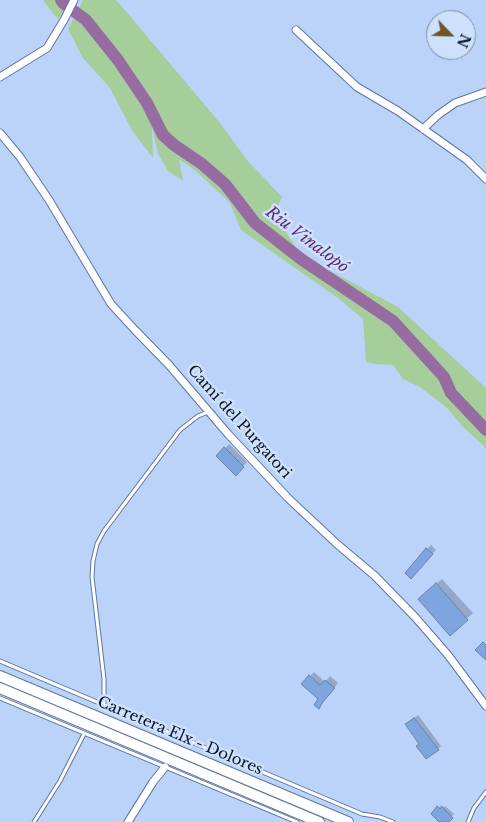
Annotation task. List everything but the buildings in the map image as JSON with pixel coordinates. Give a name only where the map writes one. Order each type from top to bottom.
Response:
[{"type":"main road","name":"Carretera Elx - Dolores","points":[[0,676],[348,822]]},
{"type":"main road","name":"Carretera Elx - Dolores","points":[[0,688],[319,822]]},
{"type":"street","points":[[0,77],[47,48],[74,0]]},
{"type":"street","points":[[296,30],[357,87],[398,111],[466,160],[486,179]]},
{"type":"street","points":[[423,129],[455,103],[486,92]]},
{"type":"street","name":"Camí del Purgatori","points":[[0,133],[20,157],[49,200],[112,304],[170,365],[208,412],[288,498],[325,534],[374,576],[415,617],[448,655],[486,706]]},
{"type":"street","points":[[128,822],[152,782],[165,768]]},
{"type":"lane","points":[[104,705],[104,679],[92,577],[97,544],[104,531],[180,430],[198,416],[208,412]]},
{"type":"lane","points":[[0,661],[362,814],[384,818],[393,822]]},
{"type":"lane","points":[[0,698],[297,822]]},
{"type":"lane","points":[[34,822],[60,781],[84,734]]},
{"type":"lane","points":[[468,822],[474,808],[486,792]]},
{"type":"green space","points":[[43,0],[69,0],[59,19]]},
{"type":"green space","points":[[83,0],[116,0],[124,9],[220,123],[247,160],[282,197],[274,215],[302,256],[398,307],[486,388],[486,448],[463,427],[447,408],[420,387],[403,379],[393,365],[366,362],[363,319],[338,298],[241,230],[230,203],[196,171],[179,159],[183,181],[168,171],[158,154],[152,127],[153,158],[133,132],[110,88],[83,58],[68,29]]},
{"type":"waterway","name":"Riu Vinalopó","points":[[61,0],[86,20],[118,60],[147,103],[163,135],[225,184],[255,223],[301,259],[393,321],[444,377],[451,393],[486,430]]}]
